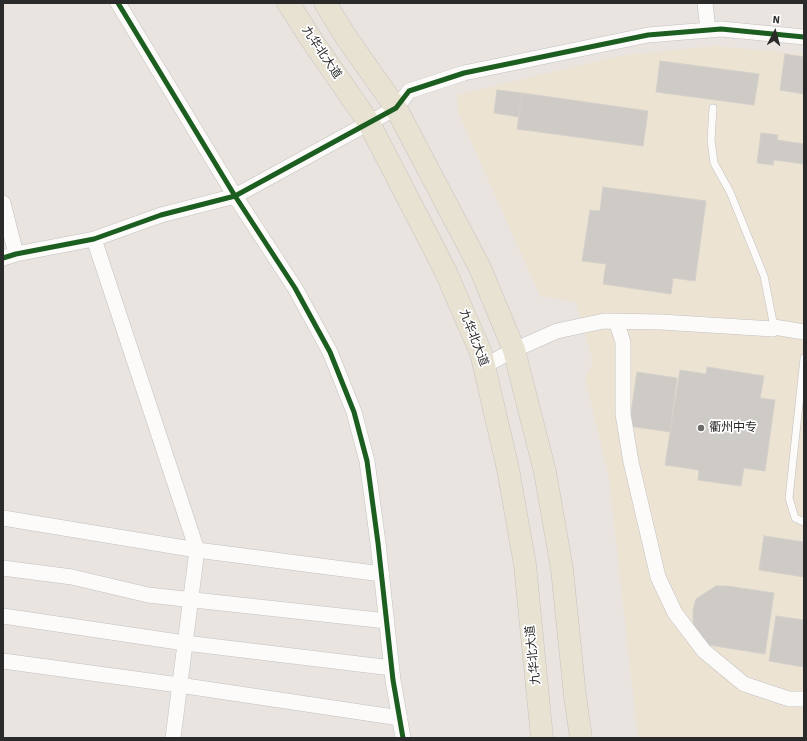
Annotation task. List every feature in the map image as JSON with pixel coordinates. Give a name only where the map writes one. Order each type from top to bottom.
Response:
[{"type":"main road","name":"九华北大道","points":[[288,3],[312,42],[369,122],[445,270],[481,353],[508,469],[525,565],[542,738]]},
{"type":"main road","points":[[325,3],[346,37],[396,108],[480,268],[514,350],[545,472],[562,569],[575,696],[581,738]]},
{"type":"street","points":[[118,3],[235,196],[299,294],[330,352],[354,412],[367,461],[382,574],[392,668],[403,738]]},
{"type":"street","points":[[705,3],[708,30]]},
{"type":"street","points":[[3,203],[10,256],[94,239],[161,215],[235,196],[396,108],[410,91],[464,73],[648,35],[721,29],[804,37]]},
{"type":"street","points":[[94,239],[197,550],[173,738]]},
{"type":"street","points":[[484,366],[514,350],[557,331],[604,321],[661,322],[773,329],[774,327],[804,332]]},
{"type":"street","points":[[616,321],[623,342],[623,414],[631,462],[658,577],[675,613],[704,651],[744,684],[789,699],[804,699]]},
{"type":"street","points":[[3,518],[197,550],[382,574]]},
{"type":"street","points":[[3,568],[72,578],[148,595],[387,621]]},
{"type":"street","points":[[3,616],[185,643],[392,668]]},
{"type":"street","points":[[3,661],[179,685],[400,718]]},
{"type":"lane","points":[[713,108],[711,140],[714,163],[730,192],[764,276],[774,327]]},
{"type":"lane","points":[[804,358],[789,498],[795,518],[804,522]]},
{"type":"shaded area","name":"衢州中专","points":[[713,46],[804,54],[804,738],[638,738],[609,478],[585,378],[593,362],[576,302],[540,296],[458,112],[457,95],[619,56]]},
{"type":"building","points":[[785,54],[804,57],[804,94],[780,90]]},
{"type":"building","points":[[660,61],[759,74],[754,105],[656,92]]},
{"type":"building","points":[[497,90],[522,93],[519,117],[494,113]]},
{"type":"building","points":[[522,93],[648,111],[643,146],[517,129]]},
{"type":"building","points":[[761,133],[778,135],[777,140],[804,144],[804,164],[774,160],[773,165],[757,163]]},
{"type":"building","points":[[603,187],[706,201],[695,281],[673,278],[671,294],[603,284],[606,264],[582,261],[590,210],[600,211]]},
{"type":"building","points":[[707,367],[764,376],[760,398],[775,400],[765,471],[744,468],[741,486],[698,480],[699,470],[665,465],[680,370],[706,374]]},
{"type":"building","points":[[637,372],[677,378],[670,432],[629,426]]},
{"type":"building","points":[[764,536],[804,542],[804,577],[759,570]]},
{"type":"building","points":[[716,586],[727,586],[774,593],[765,654],[709,645],[700,638],[693,625],[693,610],[696,599]]},
{"type":"building","points":[[776,616],[804,620],[804,667],[769,661]]},
{"type":"cycle path","points":[[118,3],[235,196],[295,288],[330,352],[354,412],[367,461],[378,543],[393,680],[403,738]]},
{"type":"cycle path","points":[[3,258],[16,254],[94,239],[161,215],[235,196],[396,108],[409,91],[464,73],[648,35],[721,29],[804,37]]},
{"type":"place","name":"衢州中专","points":[[701,428]]}]
